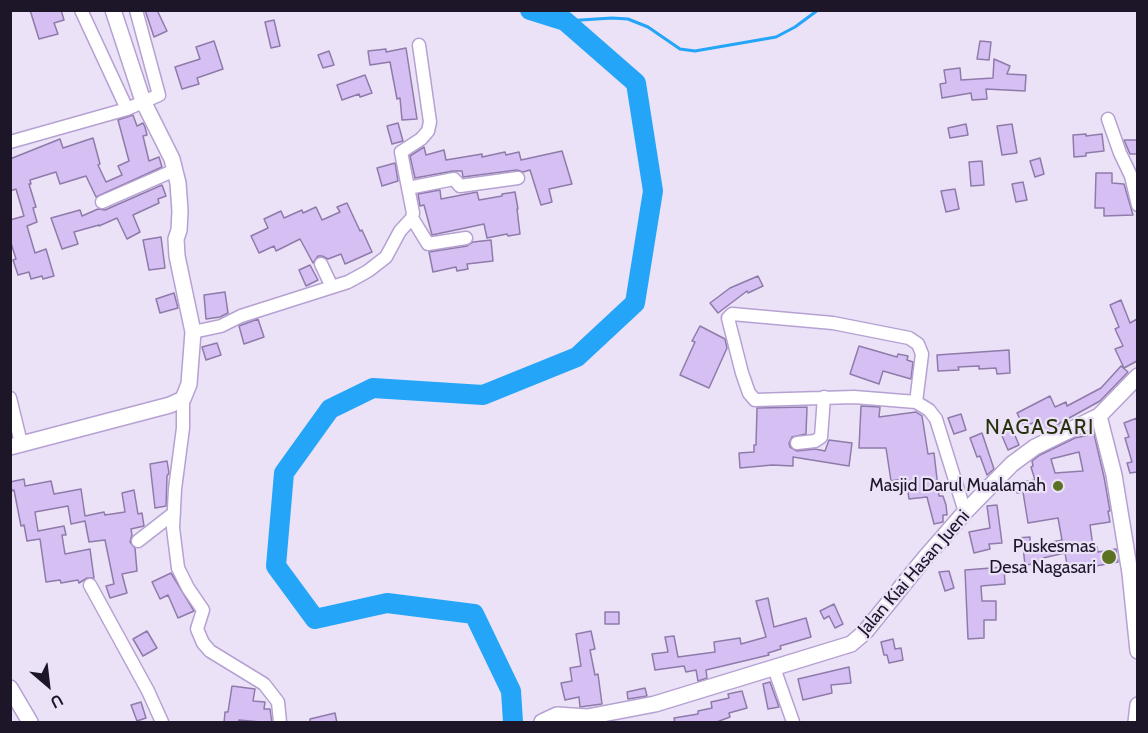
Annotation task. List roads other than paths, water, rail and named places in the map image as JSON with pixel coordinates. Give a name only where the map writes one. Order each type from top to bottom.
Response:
[{"type":"street","points":[[81,10],[127,109]]},
{"type":"street","points":[[113,10],[143,101],[172,159],[180,211],[176,238],[177,255],[193,332],[189,384],[183,399],[183,428],[175,489],[174,546],[178,568],[203,611],[197,628],[201,640],[210,651],[251,674],[271,690],[279,705],[280,723]]},
{"type":"street","points":[[10,142],[127,109],[159,95],[136,10]]},
{"type":"street","points":[[419,45],[430,122],[428,131],[421,139],[401,152],[412,218],[428,244],[466,238]]},
{"type":"street","points":[[1108,119],[1131,176],[1137,205]]},
{"type":"street","points":[[102,202],[175,170]]},
{"type":"street","points":[[408,188],[455,179],[460,186],[518,178]]},
{"type":"street","points":[[193,332],[221,326],[242,316],[359,276],[386,257],[400,231],[412,218]]},
{"type":"street","points":[[321,264],[332,287]]},
{"type":"street","points":[[916,402],[922,354],[918,344],[909,338],[833,323],[732,314],[729,316],[742,373],[752,398],[763,401],[824,397],[871,398],[916,402],[929,410],[936,419],[965,512]]},
{"type":"street","name":"Jalan Kiai Hasan Jueni","points":[[544,721],[557,715],[587,717],[616,713],[688,695],[855,641],[965,512],[1012,464],[1027,451],[1099,416],[1137,376]]},
{"type":"street","points":[[797,443],[817,441],[822,435],[824,397]]},
{"type":"street","points":[[10,398],[16,445],[170,405],[183,399]]},
{"type":"street","points":[[1099,416],[1114,475],[1130,573],[1137,651]]},
{"type":"street","points":[[138,541],[174,513]]},
{"type":"street","points":[[90,585],[144,682],[162,723]]},
{"type":"street","points":[[774,668],[793,723]]},
{"type":"street","points":[[10,688],[30,723]]},
{"type":"street","points":[[1136,723],[1137,705]]},
{"type":"waterway","points":[[513,722],[511,691],[474,614],[387,603],[315,619],[276,566],[284,473],[330,409],[373,388],[483,395],[577,357],[635,303],[653,191],[636,83],[565,21],[530,10]]},
{"type":"waterway","points":[[565,21],[628,19],[648,27],[680,49],[695,51],[776,37],[795,27],[818,10]]},
{"type":"place","name":"Masjid Darul Mualamah","points":[[1058,486]]},
{"type":"place","name":"Puskesmas Desa Nagasari","points":[[1109,557]]},
{"type":"district","name":"NAGASARI","points":[[1040,428]]}]
